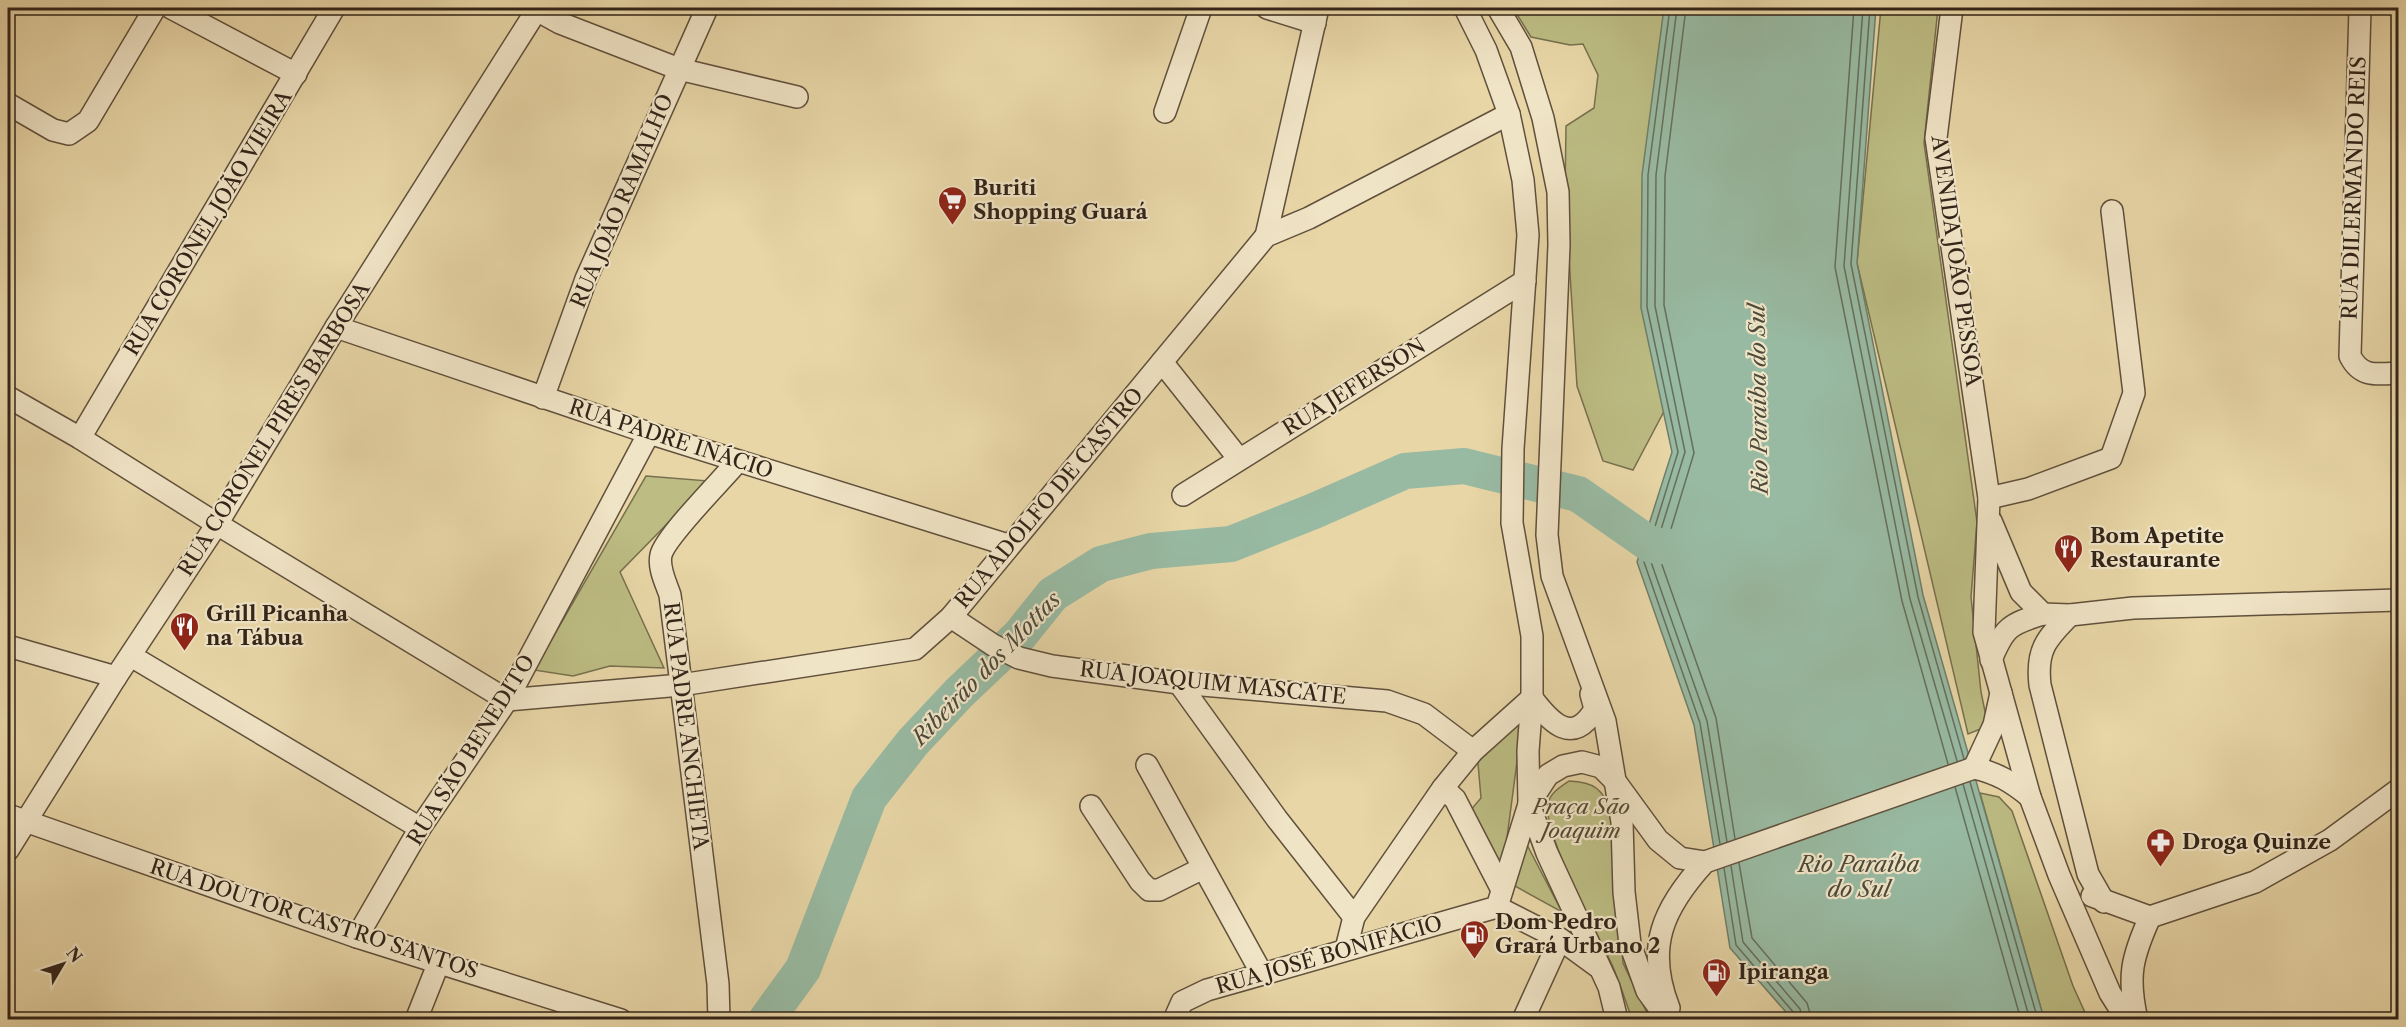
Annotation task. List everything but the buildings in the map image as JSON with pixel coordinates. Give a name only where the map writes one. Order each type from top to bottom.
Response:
[{"type":"street","points":[[8,104],[53,130],[69,134],[87,121],[155,8]]},
{"type":"street","points":[[171,8],[296,74]]},
{"type":"street","name":"RUA CORONEL JOÃO VIEIRA","points":[[80,438],[334,8]]},
{"type":"street","points":[[536,8],[560,22],[679,69],[797,97]]},
{"type":"street","name":"RUA CORONEL PIRES BARBOSA","points":[[8,850],[17,818],[131,656],[217,525],[336,327],[536,8]]},
{"type":"street","name":"RUA JOÃO RAMALHO","points":[[543,398],[586,279],[707,8]]},
{"type":"street","points":[[1165,112],[1201,8]]},
{"type":"street","points":[[1266,236],[1316,15],[1267,8]]},
{"type":"street","points":[[1465,8],[1486,50],[1509,114],[1523,180],[1528,234],[1514,449],[1512,523],[1532,636],[1532,698],[1528,751],[1529,804],[1547,852],[1609,987],[1617,1020]]},
{"type":"street","points":[[1497,8],[1521,47],[1543,118],[1558,192],[1559,246],[1547,535],[1552,576],[1605,721],[1623,822],[1624,892],[1630,944],[1647,991],[1668,1020]]},
{"type":"street","name":"AVENIDA JOÃO PESSOA","points":[[1952,8],[1936,138],[1989,507],[1984,632],[2030,797],[2059,875],[2110,993],[2127,1020]]},
{"type":"street","name":"RUA DILERMANDO REIS","points":[[2360,8],[2350,356],[2356,367],[2367,373],[2398,373]]},
{"type":"street","name":"RUA ADOLFO DE CASTRO","points":[[507,699],[681,685],[915,649],[951,617],[1008,545],[1266,236],[1308,218],[1509,114]]},
{"type":"street","points":[[1989,507],[2028,489],[2111,458],[2134,393],[2112,211]]},
{"type":"street","name":"RUA JEFERSON","points":[[1183,495],[1525,281]]},
{"type":"street","name":"RUA PADRE INÁCIO","points":[[336,327],[649,434],[1008,545]]},
{"type":"street","points":[[1162,362],[1239,459]]},
{"type":"street","points":[[8,396],[507,699]]},
{"type":"street","name":"RUA SÃO BENEDITO","points":[[357,937],[420,828],[507,699],[649,434]]},
{"type":"street","name":"RUA PADRE ANCHIETA","points":[[719,1020],[718,984],[670,595],[662,574],[661,555],[669,538],[738,461]]},
{"type":"street","name":"AVENIDA JOÃO PESSOA","points":[[1989,507],[2021,592],[2043,614]]},
{"type":"street","points":[[1991,660],[2001,634],[2021,620],[2043,614],[2070,615],[2133,608],[2398,600]]},
{"type":"street","points":[[2070,615],[2049,636],[2038,664],[2040,685],[2085,864],[2104,902]]},
{"type":"street","name":"RUA JOAQUIM MASCATE","points":[[951,617],[993,645],[1018,658],[1052,666],[1179,683],[1387,701],[1424,714],[1473,751]]},
{"type":"street","points":[[8,646],[116,677]]},
{"type":"street","points":[[131,656],[420,828]]},
{"type":"street","points":[[1532,698],[1553,723],[1565,729],[1588,720],[1594,709],[1585,663]]},
{"type":"street","points":[[1179,683],[1270,810],[1354,917]]},
{"type":"street","points":[[1970,770],[1994,725],[2001,690]]},
{"type":"street","points":[[1346,949],[1354,917],[1443,788],[1473,751],[1532,698]]},
{"type":"street","points":[[1500,899],[1529,804],[1548,775],[1563,766],[1582,762],[1601,767],[1615,781],[1658,840],[1680,858],[1708,861],[1970,770],[2007,779],[2030,797]]},
{"type":"street","points":[[1147,765],[1262,974]]},
{"type":"street","points":[[1443,788],[1455,799],[1500,899],[1600,968]]},
{"type":"street","points":[[2059,875],[2104,902],[2150,917],[2255,882],[2330,840],[2398,790]]},
{"type":"street","points":[[1090,806],[1140,881],[1149,890],[1159,890],[1203,868]]},
{"type":"street","name":"RUA DOUTOR CASTRO SANTOS","points":[[17,818],[357,937],[621,1020]]},
{"type":"street","points":[[1673,1020],[1660,985],[1658,943],[1668,912],[1685,884],[1708,861]]},
{"type":"street","name":"RUA JOSÉ BONIFÁCIO","points":[[1174,1020],[1182,1002],[1207,990],[1346,949],[1500,899]]},
{"type":"street","points":[[2137,1020],[2132,1000],[2131,974],[2136,948],[2150,917]]},
{"type":"street","points":[[1523,1020],[1560,939]]},
{"type":"street","points":[[416,1020],[439,962]]},
{"type":"green space","points":[[1513,8],[1683,8],[1671,398],[1633,470],[1603,461],[1577,386],[1565,193],[1566,126],[1594,108],[1598,75],[1583,44],[1570,45],[1531,37]]},
{"type":"green space","points":[[1881,8],[1938,8],[1924,143],[1977,522],[1971,597],[1981,692],[1988,726],[1968,734],[1857,263]]},
{"type":"green space","points":[[646,476],[709,481],[620,572],[664,668],[610,666],[573,676],[534,670]]},
{"type":"green space","name":"Praça São Joaquim","points":[[1523,716],[1503,868],[1469,812],[1481,798],[1477,752]]},
{"type":"green space","name":"Praça São Joaquim","points":[[1569,781],[1586,783],[1597,789],[1614,813],[1623,963],[1650,1019],[1632,1019],[1613,967],[1573,885],[1554,837],[1548,818],[1549,800],[1553,793]]},
{"type":"green space","points":[[1980,793],[1999,797],[2012,811],[2073,986],[2088,1019],[2044,1019]]},
{"type":"green space","points":[[1525,841],[1562,912],[1513,885]]},
{"type":"water","name":"Rio Paraíba do Sul","points":[[1664,8],[1876,8],[1857,263],[1923,595],[2044,1019],[1792,1019],[1730,948],[1694,725],[1637,562],[1672,452],[1641,308],[1642,175]]},
{"type":"waterway","name":"Ribeirão dos Mottas","points":[[766,1020],[803,969],[869,798],[913,742],[959,693],[1020,635],[1053,594],[1101,564],[1151,551],[1231,544],[1405,471],[1464,466],[1578,494],[1651,545],[1692,549]]},
{"type":"place","name":"Buriti Shopping Guará","points":[[952,226]]},
{"type":"place","name":"Bom Apetite Restaurante","points":[[2069,574]]},
{"type":"place","name":"Grill Picanha na Tábua","points":[[185,652]]},
{"type":"place","name":"Droga Quinze","points":[[2161,868]]},
{"type":"place","name":"Dom Pedro Grará Urbano 2","points":[[1474,960]]},
{"type":"place","name":"Ipiranga","points":[[1717,998]]}]
